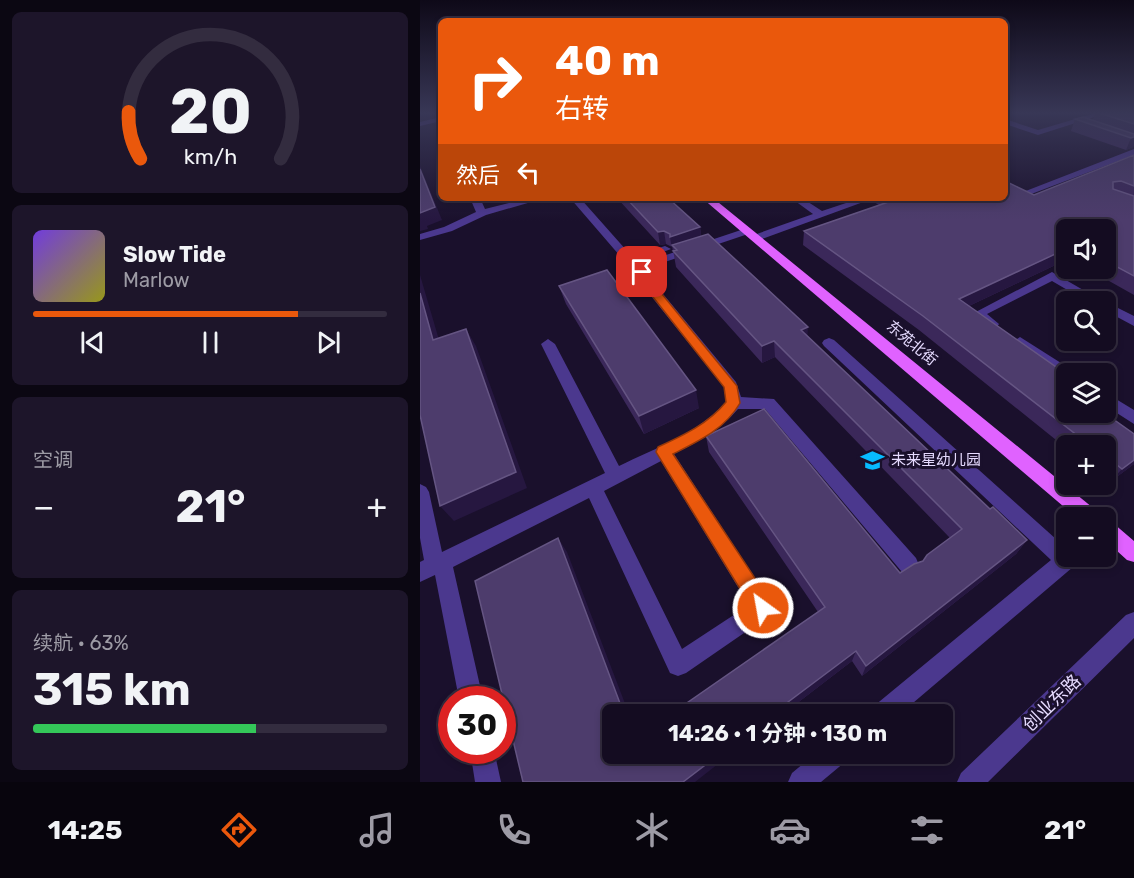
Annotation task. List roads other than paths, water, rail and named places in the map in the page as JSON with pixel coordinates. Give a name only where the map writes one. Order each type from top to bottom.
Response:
[{"type":"main road","name":"东苑北街","points":[[711,201],[1078,507]]},
{"type":"main road","points":[[1116,538],[1134,553]]},
{"type":"street","points":[[1023,194],[1134,152]]},
{"type":"street","points":[[476,201],[482,213]]},
{"type":"street","points":[[420,237],[448,229],[482,213],[528,201]]},
{"type":"street","points":[[578,201],[624,254],[731,386],[734,403]]},
{"type":"street","points":[[800,201],[821,215]]},
{"type":"street","points":[[624,254],[650,254],[821,215],[861,201]]},
{"type":"street","points":[[643,278],[642,272],[649,264],[747,231]]},
{"type":"street","points":[[1056,367],[978,314],[1052,276],[1079,291]]},
{"type":"street","points":[[1116,312],[1134,322]]},
{"type":"street","points":[[829,343],[1056,547]]},
{"type":"street","points":[[548,344],[615,476]]},
{"type":"street","points":[[432,566],[702,432],[720,419],[734,403],[769,403],[909,565]]},
{"type":"street","points":[[1116,406],[1134,418]]},
{"type":"street","points":[[593,487],[678,665],[763,608],[664,452]]},
{"type":"street","points":[[420,492],[432,566],[467,686]]},
{"type":"street","points":[[894,704],[1057,567]]},
{"type":"street","name":"创业东路","points":[[970,782],[1134,623]]},
{"type":"street","points":[[485,764],[488,782]]},
{"type":"street","points":[[801,782],[823,764]]},
{"type":"place","name":"未来星幼儿园","points":[[873,460]]}]
